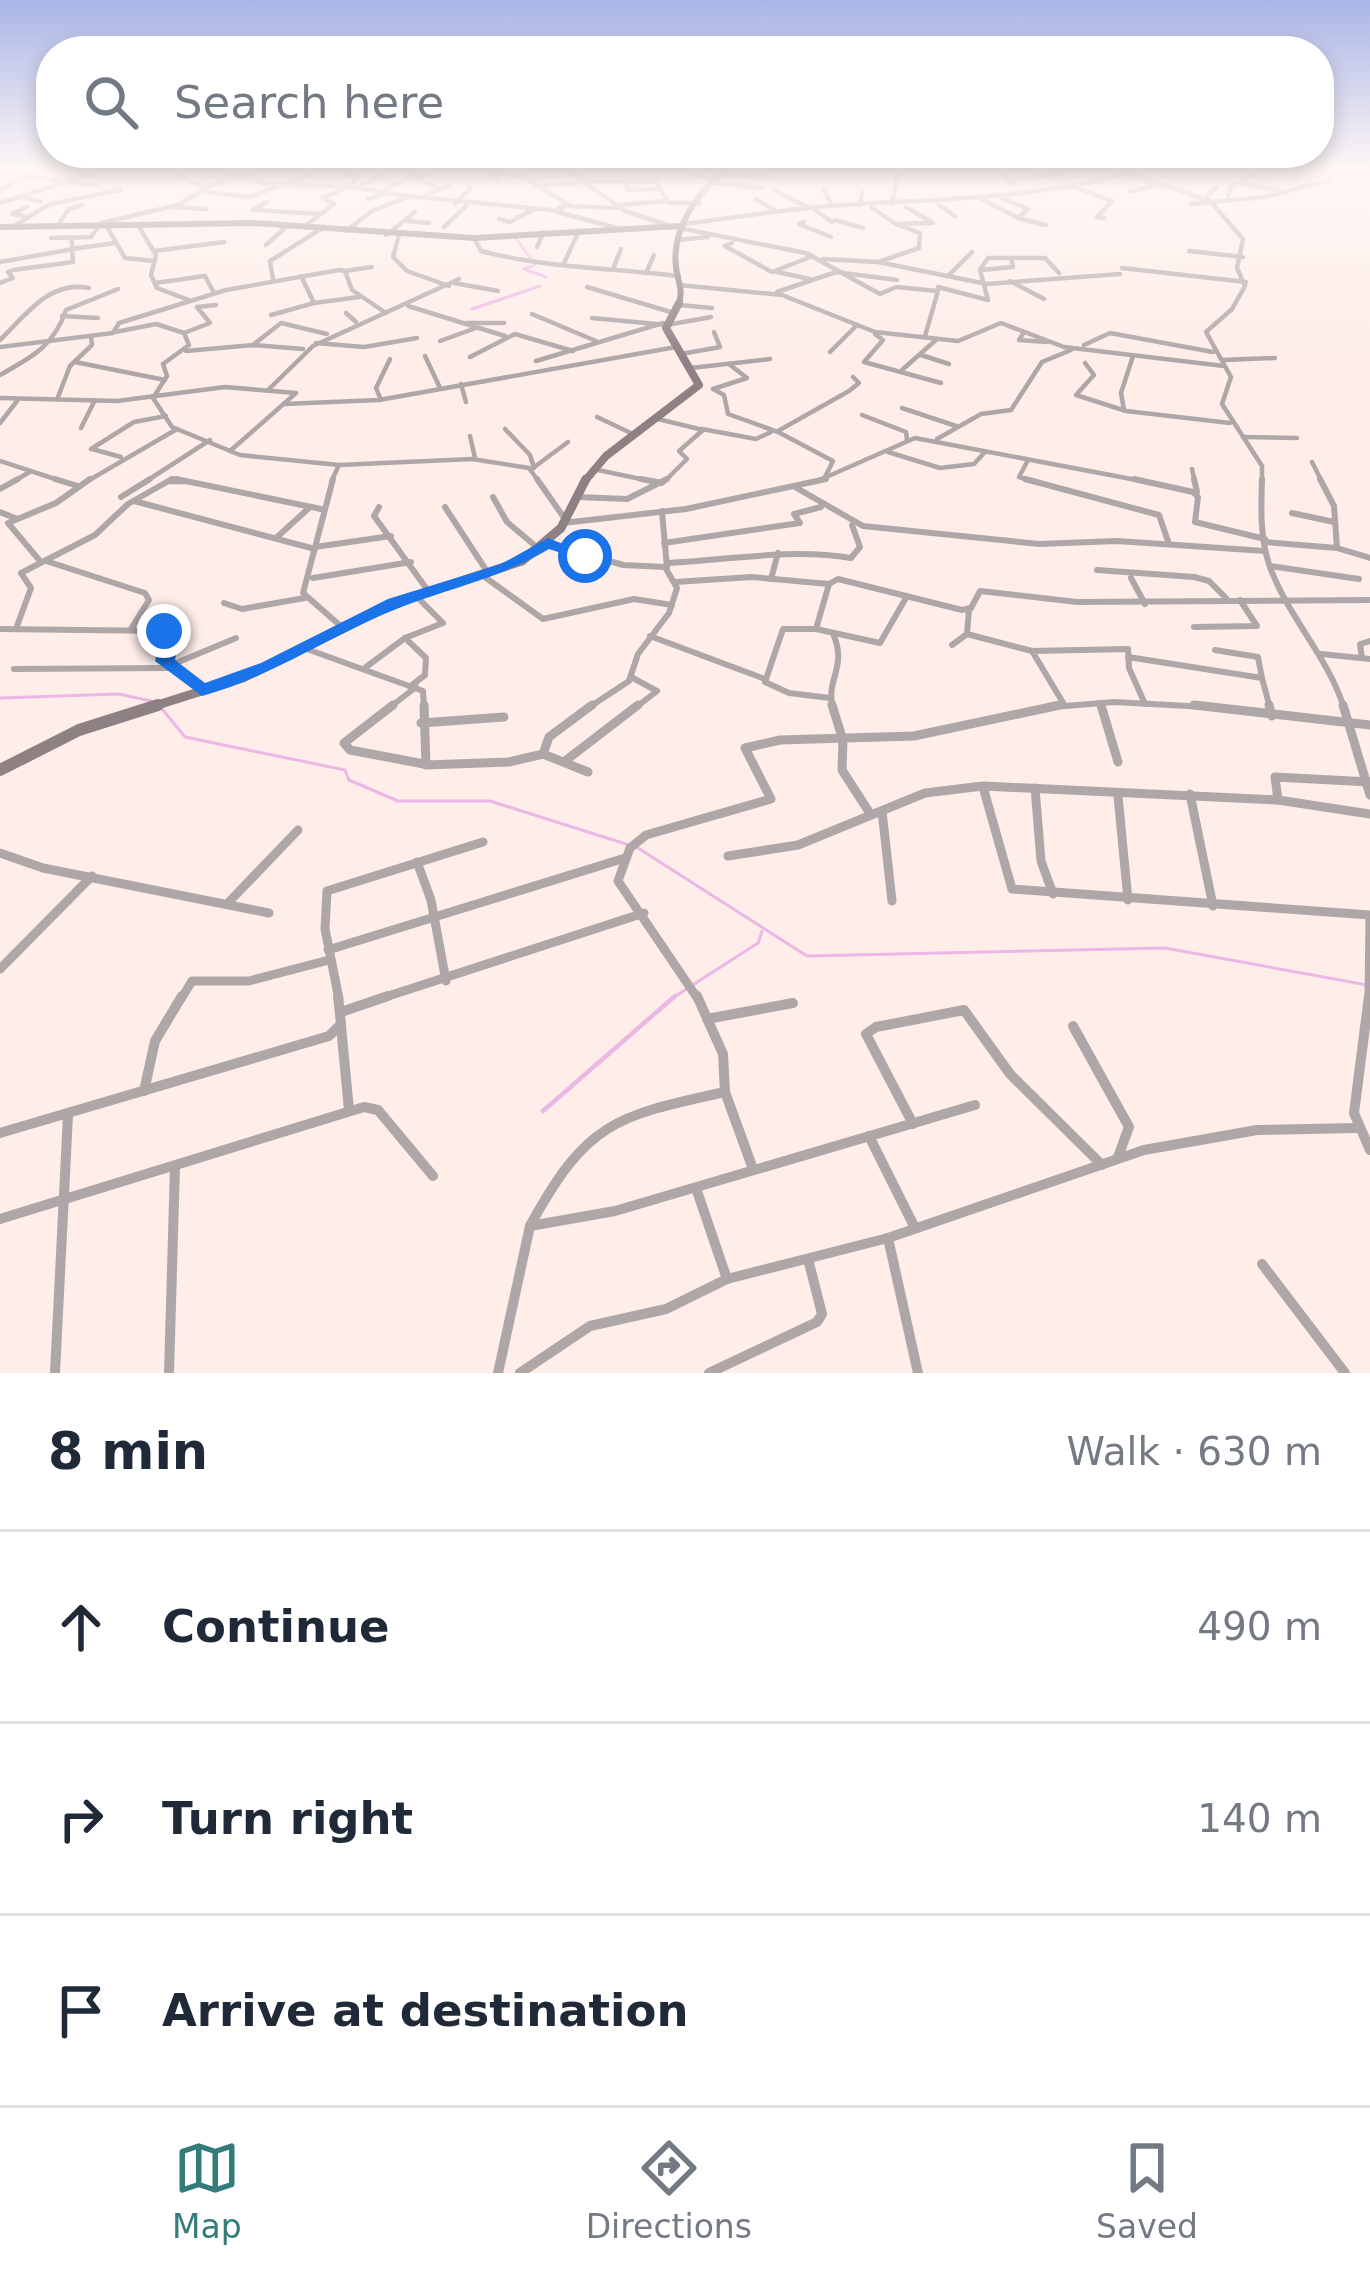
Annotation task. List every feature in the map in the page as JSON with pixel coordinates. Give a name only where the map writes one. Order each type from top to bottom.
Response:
[{"type":"street","points":[[51,238],[91,237],[96,232]]},
{"type":"street","points":[[107,232],[133,261],[156,261]]},
{"type":"street","points":[[142,232],[154,251],[151,275],[155,284],[161,292],[189,300],[273,279],[372,267]]},
{"type":"street","points":[[266,244],[280,232]]},
{"type":"street","points":[[273,279],[270,261],[316,232]]},
{"type":"street","points":[[360,232],[474,238],[543,232]]},
{"type":"street","points":[[386,236],[391,232]]},
{"type":"street","points":[[537,248],[544,232]]},
{"type":"street","points":[[565,263],[579,232]]},
{"type":"street","points":[[664,324],[676,309],[678,232]]},
{"type":"street","points":[[690,232],[710,237]]},
{"type":"street","points":[[690,232],[816,258],[867,260],[987,284],[1042,277],[1053,283]]},
{"type":"street","points":[[821,232],[830,236]]},
{"type":"street","points":[[878,262],[919,248],[918,232]]},
{"type":"street","points":[[1236,232],[1243,256],[1238,268],[1246,282]]},
{"type":"street","points":[[399,236],[393,257],[399,266],[498,291]]},
{"type":"street","points":[[0,283],[13,279],[8,272],[17,269],[73,262],[71,238]]},
{"type":"street","points":[[474,238],[484,253],[504,253],[535,266],[565,263],[771,293],[842,315],[855,327],[875,332],[961,340],[1000,323],[1050,342],[1133,356],[1222,366],[1275,358]]},
{"type":"street","points":[[154,251],[224,242]]},
{"type":"street","points":[[733,242],[724,246],[777,272],[811,280]]},
{"type":"street","points":[[0,262],[115,243]]},
{"type":"street","points":[[613,269],[621,249]]},
{"type":"street","points":[[1189,251],[1243,256]]},
{"type":"street","points":[[924,336],[938,291],[973,252]]},
{"type":"street","points":[[646,273],[658,258],[654,255]]},
{"type":"street","points":[[777,272],[816,258],[835,266],[836,272]]},
{"type":"street","points":[[836,272],[885,295],[896,286],[988,300],[980,270],[1013,267],[1011,258],[1045,258],[1059,273]]},
{"type":"street","points":[[860,274],[867,260]]},
{"type":"street","points":[[345,271],[350,288],[386,313]]},
{"type":"street","points":[[1027,289],[1121,271],[1246,282]]},
{"type":"street","points":[[771,293],[836,272],[897,280]]},
{"type":"street","points":[[155,284],[204,276],[210,278],[213,291]]},
{"type":"street","points":[[301,276],[314,303]]},
{"type":"street","points":[[1009,280],[1044,299]]},
{"type":"street","points":[[268,388],[314,342],[356,322],[408,306],[453,282]]},
{"type":"street","points":[[1246,282],[1232,309],[1207,329],[1222,366],[1222,404],[1264,472],[1269,566],[1321,654],[1370,795]]},
{"type":"street","points":[[0,344],[46,295],[77,284],[89,288]]},
{"type":"street","points":[[587,287],[676,309],[712,308]]},
{"type":"street","points":[[0,375],[51,342],[61,316],[118,289]]},
{"type":"street","points":[[271,315],[361,297]]},
{"type":"street","points":[[115,332],[119,323],[189,300]]},
{"type":"street","points":[[0,344],[91,337],[159,324],[184,333],[210,323],[197,307],[216,305]]},
{"type":"street","points":[[408,306],[507,337]]},
{"type":"street","points":[[346,313],[356,322]]},
{"type":"street","points":[[532,314],[597,342]]},
{"type":"street","points":[[61,316],[98,318]]},
{"type":"street","points":[[536,361],[664,324],[711,317]]},
{"type":"street","points":[[592,318],[664,324]]},
{"type":"street","points":[[464,323],[504,322]]},
{"type":"street","points":[[253,345],[280,323],[328,334]]},
{"type":"street","points":[[0,770],[80,730],[202,690],[416,596],[485,574],[544,547],[593,469],[697,389],[700,382],[664,324]]},
{"type":"street","points":[[830,352],[855,327]]},
{"type":"street","points":[[440,340],[477,328]]},
{"type":"street","points":[[284,404],[381,400],[720,347],[714,332]]},
{"type":"street","points":[[875,332],[883,340],[864,362],[941,383]]},
{"type":"street","points":[[153,398],[165,380],[163,364],[189,345],[184,333]]},
{"type":"street","points":[[935,440],[956,426],[1011,410],[1042,362],[1110,333],[1215,352]]},
{"type":"street","points":[[470,357],[518,334],[574,351]]},
{"type":"street","points":[[58,398],[75,362],[92,345],[91,337]]},
{"type":"street","points":[[314,342],[364,347],[417,338]]},
{"type":"street","points":[[902,370],[938,338]]},
{"type":"street","points":[[182,351],[253,345],[304,349]]},
{"type":"street","points":[[920,354],[949,364]]},
{"type":"street","points":[[425,356],[440,388]]},
{"type":"street","points":[[1124,410],[1121,393],[1133,356]]},
{"type":"street","points":[[381,400],[376,388],[390,359]]},
{"type":"street","points":[[691,368],[770,359]]},
{"type":"street","points":[[75,362],[130,369],[165,380]]},
{"type":"street","points":[[1085,363],[1094,375],[1076,394],[1124,410],[1232,423]]},
{"type":"street","points":[[729,364],[747,378],[713,389],[724,395],[728,414],[775,431],[833,461],[823,481]]},
{"type":"street","points":[[658,419],[756,439],[860,383],[853,377]]},
{"type":"street","points":[[461,384],[466,402]]},
{"type":"street","points":[[0,398],[153,398],[220,387],[296,393],[230,451]]},
{"type":"street","points":[[153,398],[177,429],[211,439],[230,451],[339,465],[476,459],[533,469],[568,442]]},
{"type":"street","points":[[81,428],[96,399]]},
{"type":"street","points":[[0,423],[18,400]]},
{"type":"street","points":[[902,408],[956,426]]},
{"type":"street","points":[[862,415],[906,432],[907,440]]},
{"type":"street","points":[[122,457],[91,448],[134,422],[166,416]]},
{"type":"street","points":[[597,417],[633,434]]},
{"type":"street","points":[[130,630],[148,595],[42,560],[6,526],[177,429]]},
{"type":"street","points":[[505,429],[530,455],[533,469],[564,521]]},
{"type":"street","points":[[576,496],[632,499],[653,494],[687,459],[676,453],[702,429]]},
{"type":"street","points":[[470,436],[476,459]]},
{"type":"street","points":[[1241,437],[1298,438]]},
{"type":"street","points":[[121,497],[211,439]]},
{"type":"street","points":[[564,521],[662,511],[823,481],[907,440],[935,440],[1027,462],[1055,460],[1197,494]]},
{"type":"street","points":[[888,452],[940,468],[968,466],[984,453]]},
{"type":"street","points":[[0,461],[79,487]]},
{"type":"street","points":[[1027,462],[1019,477],[1160,515],[1169,544]]},
{"type":"street","points":[[1312,462],[1328,488],[1337,548]]},
{"type":"street","points":[[339,465],[322,509],[313,578],[304,588],[305,598],[343,628]]},
{"type":"street","points":[[593,469],[662,483]]},
{"type":"street","points":[[1192,469],[1196,522],[1265,544]]},
{"type":"street","points":[[0,489],[32,470]]},
{"type":"street","points":[[17,626],[31,588],[21,572],[95,536],[134,501],[173,478],[322,509]]},
{"type":"street","points":[[794,487],[852,524],[1039,544],[1337,548],[1370,558]]},
{"type":"street","points":[[493,497],[508,522],[544,547],[623,565],[667,566],[797,549],[851,558],[860,547],[852,524]]},
{"type":"street","points":[[134,501],[315,548],[391,536]]},
{"type":"street","points":[[276,538],[310,507]]},
{"type":"street","points":[[379,507],[374,517],[411,562],[428,592]]},
{"type":"street","points":[[664,543],[800,524],[794,514],[821,507]]},
{"type":"street","points":[[445,508],[485,574],[541,619],[634,599],[672,605]]},
{"type":"street","points":[[543,754],[549,737],[632,677],[650,636],[672,605],[675,582],[667,566],[662,511]]},
{"type":"street","points":[[0,512],[16,520]]},
{"type":"street","points":[[1292,513],[1334,522]]},
{"type":"street","points":[[772,579],[778,554]]},
{"type":"street","points":[[815,629],[838,557]]},
{"type":"street","points":[[313,578],[339,578],[411,562]]},
{"type":"street","points":[[1269,566],[1359,579]]},
{"type":"street","points":[[1097,570],[1194,577],[1209,581],[1227,599]]},
{"type":"street","points":[[1131,578],[1146,605]]},
{"type":"street","points":[[675,582],[831,581],[969,609]]},
{"type":"street","points":[[952,645],[967,634],[969,609],[980,591],[1064,605],[1286,596],[1370,600]]},
{"type":"street","points":[[366,667],[405,638],[443,623],[416,596]]},
{"type":"street","points":[[765,679],[784,628],[815,629],[880,643],[907,596]]},
{"type":"street","points":[[224,603],[242,608],[305,598]]},
{"type":"street","points":[[1194,627],[1257,626],[1239,599]]},
{"type":"street","points":[[0,629],[169,632],[165,661],[202,690]]},
{"type":"street","points":[[967,634],[1032,651],[1128,649],[1147,705]]},
{"type":"street","points":[[833,635],[842,656],[830,698],[843,740],[844,777],[871,815]]},
{"type":"street","points":[[650,636],[765,679],[789,693],[830,698]]},
{"type":"street","points":[[14,669],[170,667],[236,638]]},
{"type":"street","points":[[405,638],[426,658],[425,675],[344,743],[350,750],[424,764],[509,762],[543,754],[588,772]]},
{"type":"street","points":[[1321,654],[1366,659],[1360,644],[1370,641]]},
{"type":"street","points":[[304,649],[366,667],[424,694],[424,764]]},
{"type":"street","points":[[1215,650],[1258,657],[1272,716]]},
{"type":"street","points":[[1032,651],[1065,706]]},
{"type":"street","points":[[1129,657],[1262,678]]},
{"type":"street","points":[[565,760],[657,691],[632,677]]},
{"type":"street","points":[[1100,704],[1118,762]]},
{"type":"street","points":[[753,1168],[725,1092],[723,1054],[686,973],[644,913],[620,888],[635,841],[663,828],[771,800],[746,758],[748,746],[895,739],[1006,712],[1100,704],[1370,725]]},
{"type":"street","points":[[422,723],[504,717]]},
{"type":"street","points":[[1278,800],[1275,777],[1367,782]]},
{"type":"street","points":[[728,856],[798,845],[925,793],[983,786],[1278,800],[1370,814]]},
{"type":"street","points":[[983,786],[1008,885],[1053,894],[1370,917],[1370,1006],[1355,1093],[1356,1128],[1370,1150]]},
{"type":"street","points":[[1035,788],[1041,861],[1053,894]]},
{"type":"street","points":[[1190,794],[1213,907]]},
{"type":"street","points":[[1118,796],[1128,900]]},
{"type":"street","points":[[883,811],[892,901]]},
{"type":"street","points":[[227,904],[298,830]]},
{"type":"street","points":[[350,1110],[341,1018],[328,955],[327,891],[483,842]]},
{"type":"street","points":[[0,853],[43,868],[269,913]]},
{"type":"street","points":[[144,1092],[155,1041],[193,982],[248,981],[434,915],[626,858]]},
{"type":"street","points":[[417,862],[434,915],[446,981]]},
{"type":"street","points":[[0,969],[93,875]]},
{"type":"street","points":[[0,1133],[297,1047],[328,1036],[341,1018],[644,913]]},
{"type":"street","points":[[707,1018],[793,1003]]},
{"type":"street","points":[[914,1124],[866,1034],[876,1027],[964,1010],[1010,1074],[1102,1165]]},
{"type":"street","points":[[1073,1026],[1129,1127],[1126,1146],[1117,1159]]},
{"type":"street","points":[[498,1373],[530,1226],[580,1141],[613,1121],[725,1092]]},
{"type":"street","points":[[530,1226],[615,1211],[975,1105]]},
{"type":"street","points":[[0,1219],[350,1110],[378,1111],[433,1175]]},
{"type":"street","points":[[55,1373],[68,1115]]},
{"type":"street","points":[[520,1373],[590,1326],[666,1309],[728,1280],[888,1238],[1117,1159],[1182,1140],[1271,1126],[1356,1128]]},
{"type":"street","points":[[869,1136],[915,1228]]},
{"type":"street","points":[[170,1373],[175,1166]]},
{"type":"street","points":[[696,1188],[728,1280]]},
{"type":"street","points":[[888,1238],[918,1373]]},
{"type":"street","points":[[709,1373],[817,1322],[820,1302],[808,1259]]},
{"type":"street","points":[[1262,1264],[1346,1373]]},
{"type":"waterway","points":[[516,238],[535,265]]},
{"type":"waterway","points":[[532,266],[524,269],[546,277]]},
{"type":"waterway","points":[[472,309],[540,286]]},
{"type":"waterway","points":[[0,698],[119,694],[151,701]]},
{"type":"waterway","points":[[163,710],[185,737],[345,770],[349,780],[398,801],[490,801],[629,845]]},
{"type":"waterway","points":[[638,848],[807,956],[1165,948],[1367,985]]},
{"type":"waterway","points":[[673,998],[758,943],[762,931]]},
{"type":"waterway","points":[[543,1111],[673,998]]},
{"type":"route","points":[[164,631],[170,635],[165,661],[202,690],[243,678],[395,603],[522,561],[548,543],[585,556]]}]
